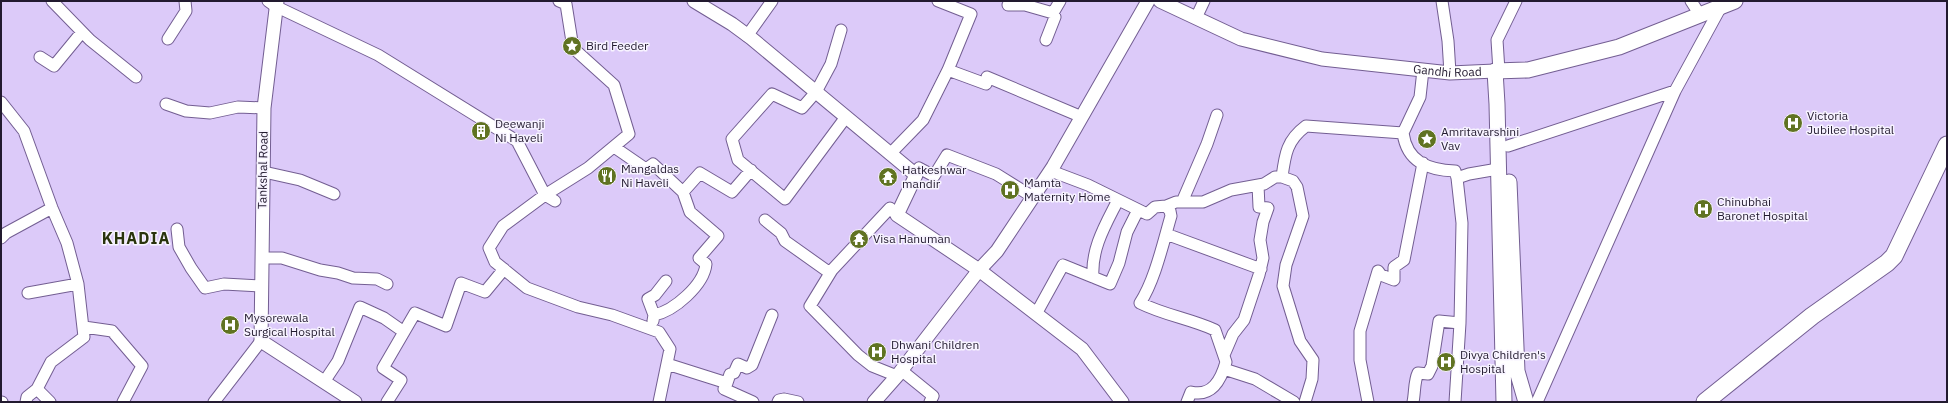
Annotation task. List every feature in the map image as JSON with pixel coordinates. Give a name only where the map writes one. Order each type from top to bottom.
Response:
[{"type":"main road","name":"Gandhi Road","points":[[1500,71],[1528,70],[1619,47],[1727,3]]},
{"type":"main road","points":[[1500,71],[1508,146],[1517,371],[1526,402]]},
{"type":"main road","points":[[1500,71],[1498,169],[1504,402]]},
{"type":"main road","points":[[1706,402],[1812,316],[1887,264],[1894,256],[1947,146]]},
{"type":"street","points":[[52,1],[82,32],[136,77]]},
{"type":"street","points":[[168,39],[186,10],[185,1]]},
{"type":"street","points":[[559,1],[566,4],[573,48],[614,85],[629,134],[550,198],[503,226],[489,248],[495,262],[527,288],[578,307],[612,315],[659,332],[670,349],[659,402]]},
{"type":"street","points":[[694,1],[732,24],[916,176],[897,215]]},
{"type":"street","points":[[747,36],[772,1]]},
{"type":"street","points":[[890,154],[923,120],[948,70],[971,14],[938,1]]},
{"type":"street","points":[[1046,40],[1054,17],[1053,13],[1060,1]]},
{"type":"street","points":[[874,402],[899,373],[979,270],[998,251],[1051,171],[1148,1]]},
{"type":"street","name":"Gandhi Road","points":[[1160,1],[1241,39],[1322,60],[1450,73],[1500,71]]},
{"type":"street","points":[[1196,18],[1204,1]]},
{"type":"street","points":[[1500,71],[1497,40],[1516,1]]},
{"type":"street","points":[[1691,1],[1700,15]]},
{"type":"street","points":[[1439,2],[1448,41],[1450,73]]},
{"type":"street","points":[[273,3],[378,55],[517,140],[550,198]]},
{"type":"street","name":"Tankshal Road","points":[[261,341],[264,108],[273,3]]},
{"type":"street","points":[[1537,402],[1675,92],[1727,3]]},
{"type":"street","points":[[1008,5],[1025,5],[1053,13]]},
{"type":"street","points":[[841,30],[831,64],[816,92],[802,108],[772,94],[732,139],[738,160],[785,199],[846,117]]},
{"type":"street","points":[[40,57],[54,66],[82,32]]},
{"type":"street","points":[[948,70],[986,84],[987,77],[1082,117]]},
{"type":"street","points":[[1423,70],[1420,97],[1403,133],[1406,149],[1410,154],[1423,164],[1438,170],[1455,171],[1457,178],[1462,223],[1460,323],[1454,402]]},
{"type":"street","points":[[1508,146],[1675,92]]},
{"type":"street","points":[[1,102],[24,131],[52,208],[68,243],[78,284],[84,327],[84,337],[51,362],[37,389],[27,396],[26,402]]},
{"type":"street","points":[[166,104],[186,111],[210,113],[238,107],[264,108]]},
{"type":"street","points":[[1182,202],[1208,144],[1217,115]]},
{"type":"street","points":[[1282,177],[1285,156],[1294,134],[1306,126],[1403,133]]},
{"type":"street","points":[[614,147],[646,169],[653,164],[684,192],[690,212],[718,236],[700,258],[706,264],[705,272],[692,289],[678,304],[663,313],[654,315]]},
{"type":"street","points":[[914,174],[919,168],[934,176],[947,155],[996,174],[1033,197]]},
{"type":"street","points":[[1368,402],[1360,360],[1360,331],[1362,321],[1378,271],[1381,275],[1394,280],[1394,267],[1404,260],[1423,164]]},
{"type":"street","points":[[1457,178],[1469,174],[1498,169]]},
{"type":"street","points":[[684,192],[700,173],[732,192],[751,170]]},
{"type":"street","points":[[1051,171],[1088,185],[1147,214],[1156,206],[1166,206],[1182,202],[1203,202],[1231,190],[1258,185],[1275,177],[1282,177],[1293,181],[1297,187],[1303,216],[1286,265],[1283,286],[1289,310],[1300,341],[1313,360],[1312,379],[1305,402]]},
{"type":"street","points":[[264,172],[300,180],[334,194]]},
{"type":"street","points":[[1224,355],[1233,334],[1244,320],[1261,269],[1263,258],[1260,240],[1263,222],[1268,208],[1259,206],[1258,185]]},
{"type":"street","points":[[1093,277],[1092,267],[1095,249],[1118,200]]},
{"type":"street","points":[[1166,206],[1170,210],[1171,216],[1144,296],[1140,303],[1151,309],[1193,321],[1215,330],[1226,362],[1224,369],[1208,392],[1200,394],[1191,392],[1187,402]]},
{"type":"street","points":[[1,238],[6,233],[52,208]]},
{"type":"street","points":[[930,402],[934,396],[899,373],[872,366],[858,355],[810,306],[830,274],[890,208],[897,215],[979,270],[1082,349],[1122,402]]},
{"type":"street","points":[[1036,314],[1063,265],[1110,284],[1119,263],[1127,232],[1138,210]]},
{"type":"street","points":[[765,220],[780,233],[785,241],[830,274]]},
{"type":"street","points":[[177,230],[179,247],[205,288],[224,284],[262,286]]},
{"type":"street","points":[[1166,234],[1261,269]]},
{"type":"street","points":[[262,258],[282,258],[320,270],[338,273],[353,278],[376,279],[388,284]]},
{"type":"street","points":[[387,402],[401,380],[383,368],[415,313],[446,326],[461,283],[485,292],[504,269]]},
{"type":"street","points":[[652,330],[654,315],[648,299],[655,295],[666,281]]},
{"type":"street","points":[[28,293],[53,287],[78,284]]},
{"type":"street","points":[[324,382],[338,361],[360,307],[384,318],[404,332]]},
{"type":"street","points":[[753,402],[724,389],[730,374],[734,373],[738,364],[747,368],[752,365],[772,315]]},
{"type":"street","points":[[1413,402],[1416,389],[1415,377],[1418,373],[1428,374],[1432,366],[1439,321],[1460,323]]},
{"type":"street","points":[[84,327],[112,331],[142,366],[123,402]]},
{"type":"street","points":[[214,402],[261,341],[355,402]]},
{"type":"street","points":[[667,364],[727,383]]},
{"type":"street","points":[[1224,369],[1255,379],[1294,402]]},
{"type":"street","points":[[37,389],[50,402]]},
{"type":"street","points":[[778,402],[779,400],[784,399],[798,402]]},
{"type":"place","name":"Bird Feeder","points":[[572,46]]},
{"type":"place","name":"Victoria Jubilee Hospital","points":[[1793,123]]},
{"type":"place","name":"Deewanji Ni Haveli","points":[[481,131]]},
{"type":"place","name":"Amritavarshini Vav","points":[[1427,139]]},
{"type":"place","name":"Mangaldas Ni Haveli","points":[[607,176]]},
{"type":"place","name":"Hatkeshwar mandir","points":[[888,177]]},
{"type":"place","name":"Mamta Maternity Home","points":[[1010,190]]},
{"type":"place","name":"Chinubhai Baronet Hospital","points":[[1703,209]]},
{"type":"place","name":"Visa Hanuman","points":[[859,239]]},
{"type":"place","name":"Mysorewala Surgical Hospital","points":[[230,325]]},
{"type":"place","name":"Dhwani Children Hospital","points":[[877,352]]},
{"type":"place","name":"Divya Children's Hospital","points":[[1446,362]]},
{"type":"district","name":"KHADIA","points":[[136,238]]}]
